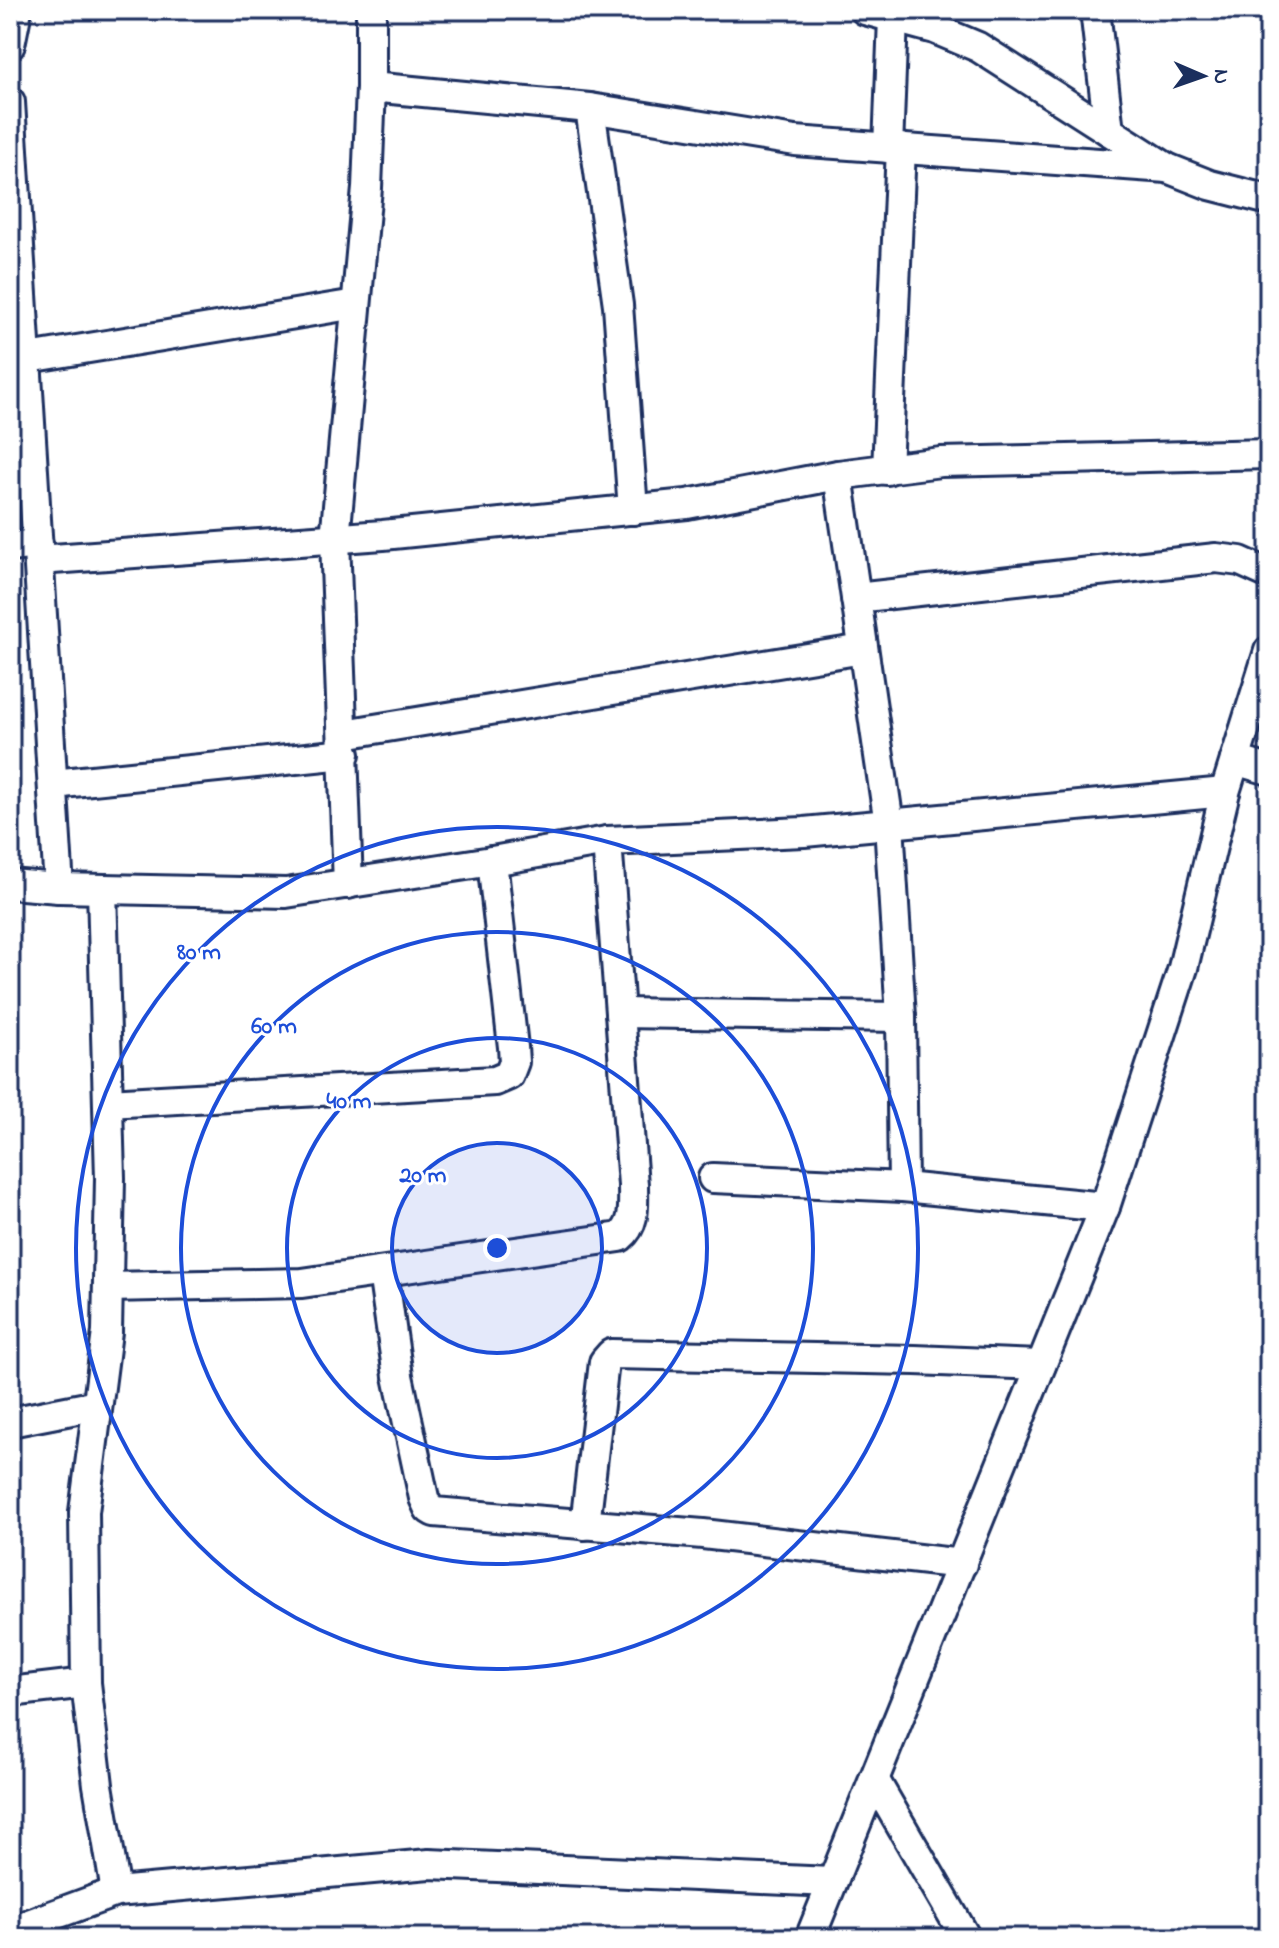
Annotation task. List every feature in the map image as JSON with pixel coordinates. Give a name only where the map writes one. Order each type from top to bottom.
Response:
[{"type":"street","points":[[10,45],[17,10]]},
{"type":"street","points":[[348,884],[335,539],[367,188],[371,10]]},
{"type":"street","points":[[865,10],[893,18],[934,19],[1167,168],[1210,185],[1269,200]]},
{"type":"street","points":[[1095,10],[1109,131]]},
{"type":"street","points":[[887,470],[894,148],[893,18]]},
{"type":"street","points":[[371,87],[590,108],[795,141],[1167,168]]},
{"type":"street","points":[[10,102],[18,360],[38,552],[59,888]]},
{"type":"street","points":[[590,108],[618,305],[633,510]]},
{"type":"street","points":[[18,360],[356,304]]},
{"type":"street","points":[[10,547],[38,552],[335,539],[687,504],[838,475],[941,462],[1269,454]]},
{"type":"street","points":[[838,475],[889,824],[901,1017],[903,1187]]},
{"type":"street","points":[[856,598],[1216,558],[1240,561],[1269,574]]},
{"type":"street","points":[[53,784],[344,744],[863,649]]},
{"type":"street","points":[[810,1938],[1105,1207],[1183,968],[1225,792],[1269,651]]},
{"type":"street","points":[[1235,760],[1269,770]]},
{"type":"street","points":[[10,884],[59,888],[286,893],[607,841],[804,832],[1225,792]]},
{"type":"street","points":[[108,1287],[302,1283],[620,1237],[629,1230],[633,1185],[607,841]]},
{"type":"street","points":[[108,1103],[495,1081],[509,1075],[514,1062],[513,1047],[492,861]]},
{"type":"street","points":[[102,889],[110,1178],[108,1287],[107,1332],[84,1512],[86,1683],[98,1785],[116,1892]]},
{"type":"street","points":[[620,1013],[901,1017]]},
{"type":"street","points":[[713,1178],[903,1187],[1105,1207]]},
{"type":"street","points":[[383,1272],[398,1376],[424,1498],[434,1512],[703,1534],[962,1564]]},
{"type":"street","points":[[585,1525],[604,1362],[611,1354],[1041,1365]]},
{"type":"street","points":[[10,1422],[97,1405]]},
{"type":"street","points":[[10,1692],[86,1683]]},
{"type":"street","points":[[874,1779],[966,1938]]},
{"type":"street","points":[[10,1931],[66,1925],[116,1892],[429,1864],[831,1882]]}]
